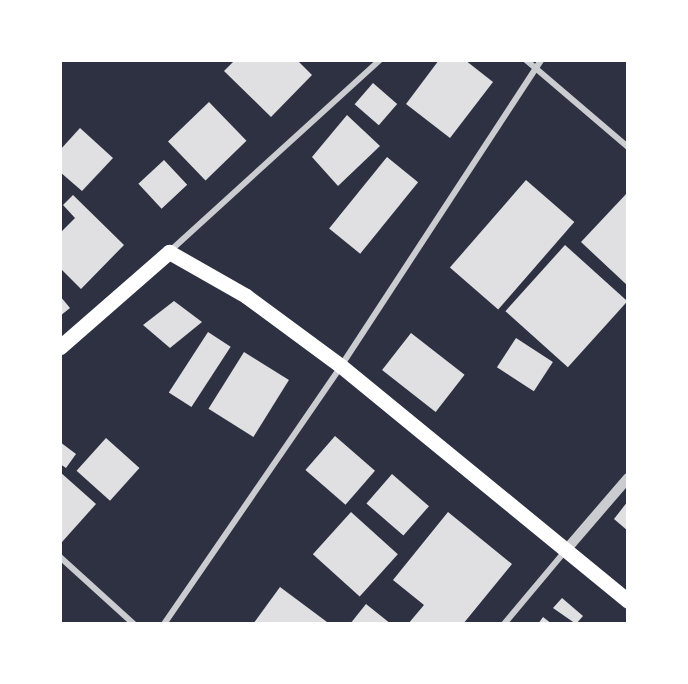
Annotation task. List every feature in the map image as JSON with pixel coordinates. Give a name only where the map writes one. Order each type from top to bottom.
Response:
[{"type":"main road","points":[[60,347],[169,252],[246,296],[341,366],[628,601]]},
{"type":"street","points":[[169,252],[380,60]]},
{"type":"street","points":[[526,60],[628,147]]},
{"type":"street","points":[[164,624],[341,366],[541,60]]},
{"type":"street","points":[[504,624],[628,478]]},
{"type":"street","points":[[60,557],[134,624]]},
{"type":"building","points":[[235,60],[297,60],[312,75],[271,117],[224,71]]},
{"type":"building","points":[[439,60],[465,60],[493,82],[450,138],[406,104]]},
{"type":"building","points":[[373,83],[397,104],[379,125],[355,104]]},
{"type":"building","points":[[209,102],[247,141],[206,180],[168,142]]},
{"type":"building","points":[[347,115],[380,146],[338,186],[312,157]]},
{"type":"building","points":[[80,128],[113,158],[82,191],[60,172],[60,150]]},
{"type":"building","points":[[387,157],[418,182],[360,254],[329,228]]},
{"type":"building","points":[[164,160],[187,185],[162,209],[138,184]]},
{"type":"building","points":[[526,180],[574,222],[498,310],[450,268]]},
{"type":"building","points":[[628,192],[628,286],[581,242]]},
{"type":"building","points":[[73,195],[124,245],[81,289],[60,268],[60,233],[75,218],[63,205]]},
{"type":"building","points":[[565,245],[627,301],[568,367],[505,311]]},
{"type":"building","points":[[60,296],[70,308],[60,316]]},
{"type":"building","points":[[174,301],[202,322],[170,348],[143,325]]},
{"type":"building","points":[[208,332],[231,347],[191,407],[169,392]]},
{"type":"building","points":[[411,333],[465,375],[436,412],[382,370]]},
{"type":"building","points":[[516,338],[553,362],[534,391],[497,367]]},
{"type":"building","points":[[244,352],[289,380],[253,437],[208,409]]},
{"type":"building","points":[[335,436],[375,471],[345,505],[305,470]]},
{"type":"building","points":[[106,438],[139,468],[110,501],[77,471]]},
{"type":"building","points":[[60,442],[76,454],[66,468],[60,464]]},
{"type":"building","points":[[60,472],[96,504],[62,542],[60,541]]},
{"type":"building","points":[[392,474],[429,506],[403,536],[366,503]]},
{"type":"building","points":[[628,501],[628,531],[614,519]]},
{"type":"building","points":[[351,512],[398,554],[360,597],[313,554]]},
{"type":"building","points":[[448,512],[512,564],[463,624],[408,624],[424,605],[393,580]]},
{"type":"building","points":[[280,587],[327,622],[326,624],[253,624]]},
{"type":"building","points":[[562,598],[583,616],[576,624],[553,608]]},
{"type":"building","points":[[366,604],[391,624],[350,624]]},
{"type":"building","points":[[543,617],[552,624],[538,624]]}]
